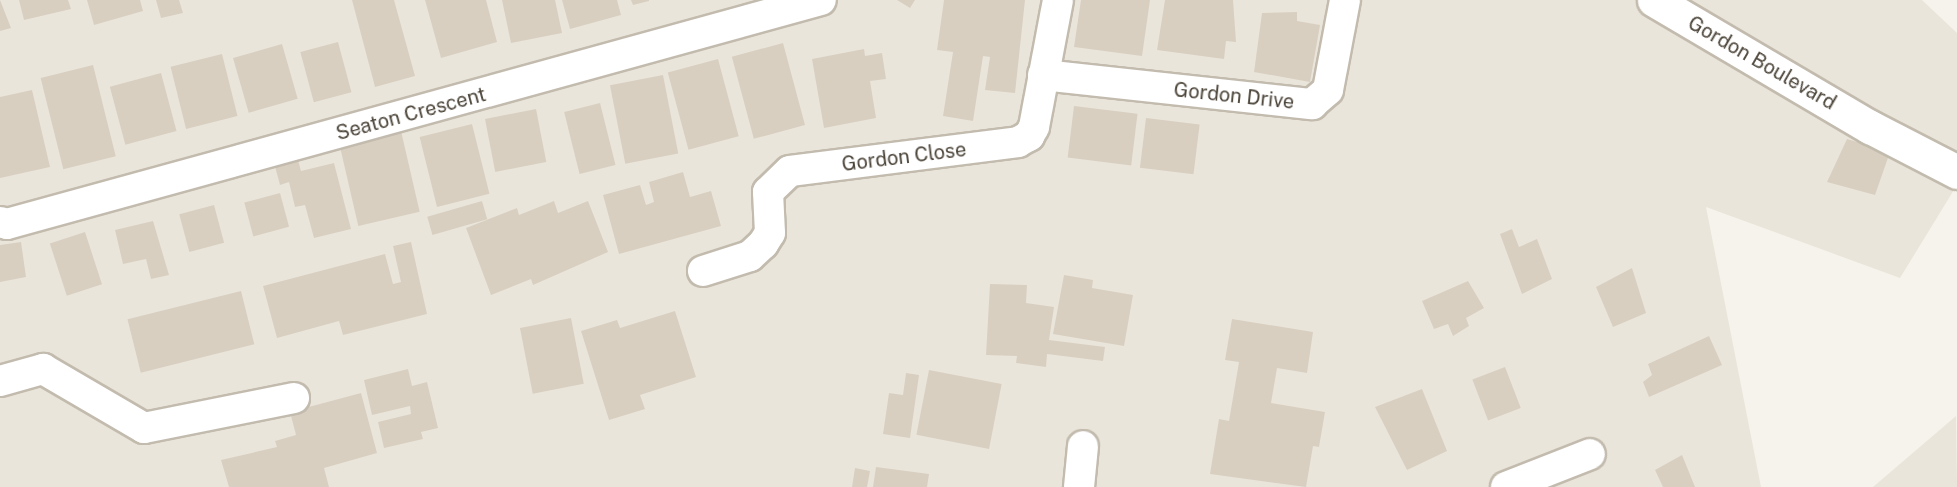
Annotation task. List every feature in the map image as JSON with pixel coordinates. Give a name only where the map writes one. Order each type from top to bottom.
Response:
[{"type":"street","name":"Seaton Crescent","points":[[0,222],[30,218],[820,0]]},
{"type":"street","name":"Gordon Close","points":[[703,271],[750,256],[763,244],[770,233],[768,192],[790,171],[1018,142],[1029,136],[1058,0]]},
{"type":"street","name":"Gordon Drive","points":[[1043,75],[1312,104],[1328,90],[1345,0]]},
{"type":"street","name":"Gordon Boulevard","points":[[1654,0],[1870,127],[1957,172]]},
{"type":"street","points":[[0,381],[43,369],[144,428],[294,398]]},
{"type":"street","points":[[1079,487],[1083,446]]},
{"type":"street","points":[[1506,487],[1590,454]]},
{"type":"shaded area","points":[[0,0],[1922,0],[1957,33],[1957,185],[1900,278],[1706,207],[1761,487],[0,487]]},
{"type":"shaded area","points":[[1956,416],[1957,487],[1873,487]]},
{"type":"building","points":[[0,0],[11,28],[0,31]]},
{"type":"building","points":[[19,0],[68,0],[71,9],[24,20]]},
{"type":"building","points":[[87,0],[140,0],[143,11],[94,25]]},
{"type":"building","points":[[156,0],[179,0],[183,13],[161,18]]},
{"type":"building","points":[[352,0],[394,0],[415,76],[375,87]]},
{"type":"building","points":[[425,0],[486,0],[497,42],[441,58]]},
{"type":"building","points":[[502,0],[555,0],[562,33],[511,43]]},
{"type":"building","points":[[562,0],[617,0],[621,15],[570,29]]},
{"type":"building","points":[[631,0],[649,0],[649,1],[633,5]]},
{"type":"building","points":[[897,0],[915,0],[910,8]]},
{"type":"building","points":[[944,0],[1025,0],[1015,93],[985,90],[990,57],[983,56],[973,121],[943,116],[953,52],[937,50]]},
{"type":"building","points":[[1081,0],[1150,0],[1142,56],[1074,47]]},
{"type":"building","points":[[1165,0],[1233,0],[1236,42],[1226,41],[1224,59],[1157,50]]},
{"type":"building","points":[[1297,12],[1297,21],[1320,25],[1310,82],[1254,72],[1262,13]]},
{"type":"building","points":[[338,42],[351,92],[314,102],[300,52]]},
{"type":"building","points":[[783,43],[805,125],[754,139],[732,57]]},
{"type":"building","points":[[282,44],[298,99],[249,113],[233,58]]},
{"type":"building","points":[[864,49],[865,56],[882,53],[886,79],[870,81],[876,118],[824,128],[812,59]]},
{"type":"building","points":[[222,54],[237,116],[186,129],[171,67]]},
{"type":"building","points":[[718,59],[739,136],[688,150],[668,72]]},
{"type":"building","points":[[93,65],[116,156],[63,169],[41,78]]},
{"type":"building","points":[[161,73],[177,131],[125,145],[110,87]]},
{"type":"building","points":[[663,75],[678,154],[625,164],[610,85]]},
{"type":"building","points":[[32,90],[50,167],[0,178],[0,97]]},
{"type":"building","points":[[600,103],[615,165],[580,174],[564,112]]},
{"type":"building","points":[[1074,106],[1138,114],[1131,165],[1068,158]]},
{"type":"building","points":[[536,109],[546,162],[495,172],[485,119]]},
{"type":"building","points":[[1146,118],[1200,125],[1194,174],[1140,168]]},
{"type":"building","points":[[472,124],[489,194],[437,207],[420,137]]},
{"type":"building","points":[[401,131],[420,212],[358,226],[340,145]]},
{"type":"building","points":[[1847,139],[1890,152],[1875,195],[1827,182]]},
{"type":"building","points":[[296,153],[301,171],[334,163],[351,229],[314,238],[305,205],[295,207],[289,182],[280,185],[273,159]]},
{"type":"building","points":[[683,172],[690,197],[711,191],[721,226],[619,254],[603,195],[640,185],[646,205],[654,202],[649,182]]},
{"type":"building","points":[[280,193],[289,227],[253,236],[244,203]]},
{"type":"building","points":[[482,201],[487,219],[432,235],[427,217]]},
{"type":"building","points":[[554,201],[558,213],[588,201],[608,252],[533,285],[531,279],[491,295],[466,228],[517,208],[519,215]]},
{"type":"building","points":[[214,205],[224,243],[189,252],[179,214]]},
{"type":"building","points":[[153,221],[169,275],[151,279],[146,259],[123,264],[115,230]]},
{"type":"building","points":[[1512,229],[1519,247],[1537,239],[1552,279],[1522,294],[1500,234]]},
{"type":"building","points":[[85,232],[102,284],[67,296],[50,243]]},
{"type":"building","points":[[21,242],[26,277],[0,282],[0,245]]},
{"type":"building","points":[[411,242],[427,314],[343,335],[339,321],[277,338],[263,286],[385,254],[393,284],[401,282],[393,246]]},
{"type":"building","points":[[1632,268],[1646,313],[1613,327],[1596,287]]},
{"type":"building","points":[[1064,275],[1093,280],[1092,288],[1133,295],[1124,346],[1053,334]]},
{"type":"building","points":[[1468,281],[1484,308],[1466,318],[1469,326],[1453,336],[1448,324],[1434,329],[1422,301]]},
{"type":"building","points":[[990,284],[1027,285],[1026,303],[1054,307],[1049,340],[1105,347],[1103,361],[1047,354],[1046,367],[1016,363],[1017,356],[986,355]]},
{"type":"building","points":[[241,291],[254,344],[141,373],[127,319]]},
{"type":"building","points":[[675,311],[696,377],[640,395],[645,409],[609,420],[581,331],[617,320],[620,328]]},
{"type":"building","points":[[571,318],[584,384],[533,394],[520,328]]},
{"type":"building","points":[[1232,319],[1313,332],[1307,373],[1277,368],[1271,403],[1325,412],[1319,447],[1313,446],[1306,487],[1210,474],[1219,419],[1229,421],[1239,362],[1225,360]]},
{"type":"building","points":[[1709,336],[1722,365],[1649,397],[1643,382],[1652,375],[1648,364]]},
{"type":"building","points":[[1505,367],[1521,408],[1488,421],[1472,380]]},
{"type":"building","points":[[408,369],[412,386],[427,382],[438,428],[421,432],[423,439],[384,448],[378,422],[411,414],[410,406],[372,415],[364,380]]},
{"type":"building","points":[[929,370],[1002,384],[989,449],[916,435]]},
{"type":"building","points":[[906,373],[919,375],[910,438],[883,434],[889,393],[903,395]]},
{"type":"building","points":[[1422,389],[1447,451],[1407,470],[1375,407]]},
{"type":"building","points":[[361,393],[377,453],[324,468],[329,487],[229,487],[221,460],[277,447],[275,441],[296,435],[290,412]]},
{"type":"building","points":[[1682,455],[1695,487],[1663,487],[1655,470]]},
{"type":"building","points":[[876,467],[929,474],[927,487],[873,487]]},
{"type":"building","points":[[855,468],[870,471],[867,487],[852,487]]}]
